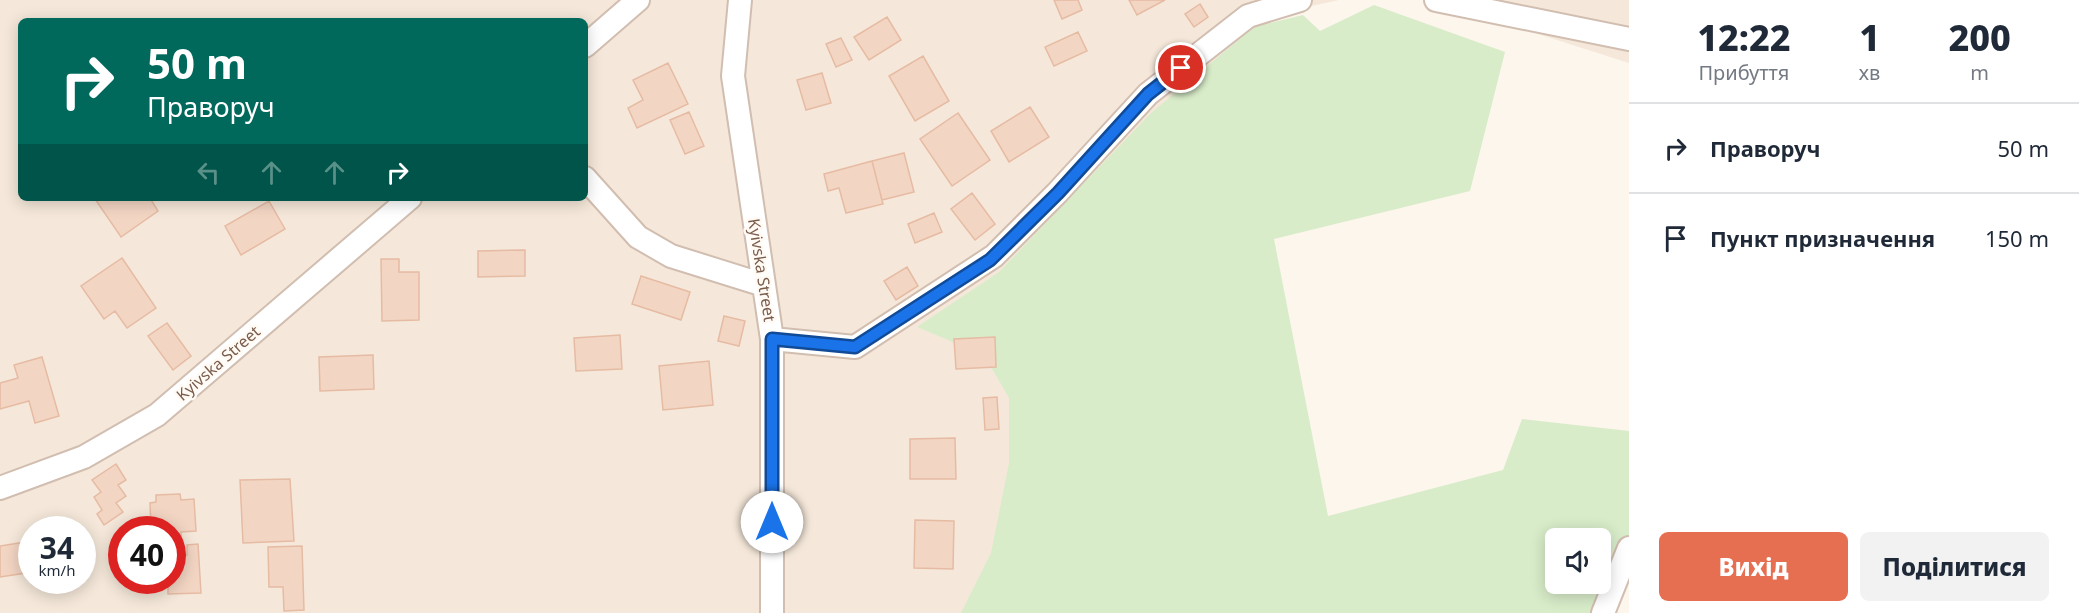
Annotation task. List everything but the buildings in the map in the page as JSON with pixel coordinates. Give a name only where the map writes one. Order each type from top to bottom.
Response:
[{"type":"street","points":[[588,43],[638,0]]},
{"type":"street","name":"Kyivska Street","points":[[740,0],[733,76],[772,339],[772,613]]},
{"type":"street","points":[[772,339],[855,347],[913,310],[994,256],[1058,193],[1148,94],[1248,16],[1300,0]]},
{"type":"street","points":[[1436,0],[1629,39]]},
{"type":"street","points":[[588,181],[638,237],[671,256],[764,285]]},
{"type":"street","name":"Kyivska Street","points":[[0,488],[84,457],[157,415],[407,201]]},
{"type":"street","points":[[1603,613],[1629,548]]},
{"type":"shaded area","points":[[0,0],[1339,0],[1280,13],[1001,284],[1025,434],[978,613],[0,613]]},
{"type":"shaded area","points":[[1431,0],[1629,0],[1629,63]]},
{"type":"green space","points":[[1374,5],[1505,52],[1470,191],[1274,239],[1328,516],[1503,470],[1522,419],[1629,431],[1629,548],[1611,593],[1611,528],[1545,528],[1545,594],[1611,594],[1603,613],[961,613],[991,553],[1009,463],[1009,398],[984,355],[917,327],[999,272],[1151,113],[1254,27],[1303,15],[1320,31]]},
{"type":"route","points":[[772,522],[772,339],[855,347],[990,260],[1058,193],[1148,94],[1181,68]]}]
